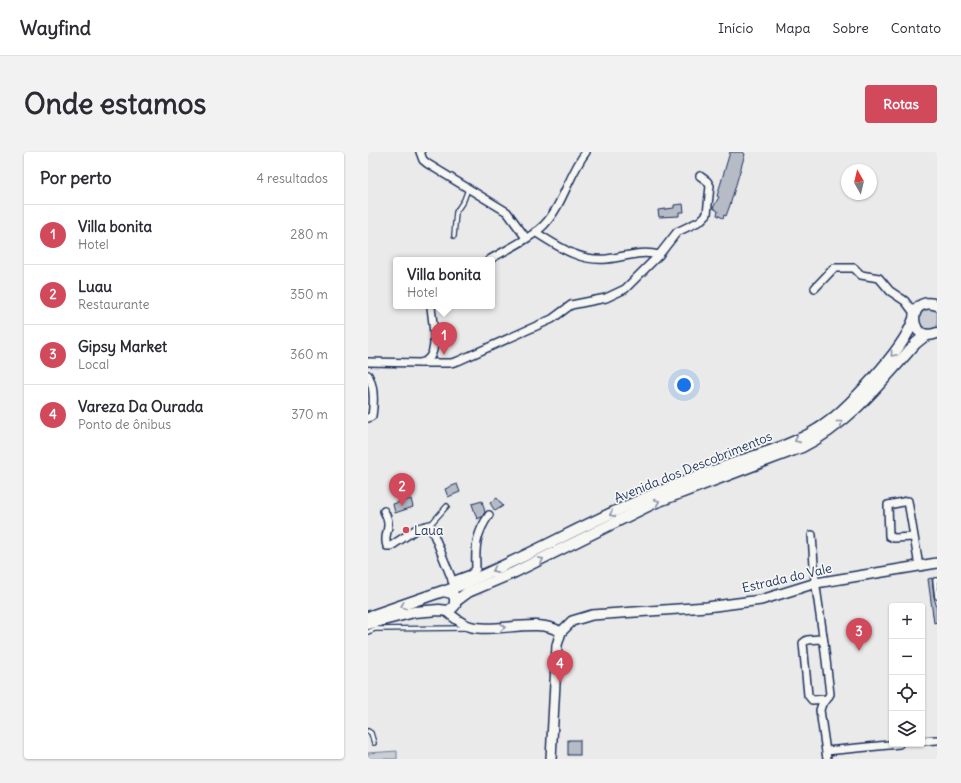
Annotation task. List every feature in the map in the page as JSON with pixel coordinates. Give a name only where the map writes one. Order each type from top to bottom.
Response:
[{"type":"main road","points":[[933,336],[918,330],[914,317],[937,298]]},
{"type":"main road","name":"Avenida dos Descobrimentos","points":[[368,617],[448,588],[525,556],[644,498],[778,448],[819,429],[848,405],[906,339],[914,317]]},
{"type":"main road","name":"Avenida dos Descobrimentos","points":[[443,611],[453,608],[456,601],[468,592],[514,572],[654,503],[789,453],[817,440],[840,424],[856,409],[916,343],[933,336]]},
{"type":"main road","points":[[443,611],[435,602],[448,588],[454,595],[456,601]]},
{"type":"main road","points":[[368,624],[414,612],[443,611]]},
{"type":"street","points":[[420,152],[423,160],[428,164],[507,212],[526,238]]},
{"type":"street","points":[[494,257],[535,232],[549,218],[578,162],[586,152]]},
{"type":"street","points":[[368,362],[451,363],[469,357],[482,349],[552,319],[571,305],[614,295],[625,289],[659,255],[677,232],[700,222],[707,214],[709,183],[700,176]]},
{"type":"street","points":[[535,232],[575,255],[592,259],[606,259],[642,253],[659,255]]},
{"type":"street","points":[[815,288],[834,268],[854,268],[861,275],[880,278],[890,291],[906,301],[929,304]]},
{"type":"street","points":[[906,301],[914,317]]},
{"type":"street","points":[[431,309],[435,364]]},
{"type":"street","points":[[421,363],[431,359],[434,347]]},
{"type":"street","points":[[368,375],[372,388],[373,410],[372,416],[368,418]]},
{"type":"street","points":[[914,537],[894,538],[889,536],[888,505],[908,501],[919,566]]},
{"type":"street","points":[[384,511],[389,521],[386,538],[387,546],[391,546],[418,528],[430,524],[448,588],[476,569],[476,551],[480,528],[489,515]]},
{"type":"street","points":[[812,535],[816,583],[830,694],[828,699],[822,704],[820,710],[826,755],[889,746]]},
{"type":"street","name":"Estrada do Vale","points":[[561,632],[572,621],[592,615],[707,607],[761,600],[816,583],[937,563]]},
{"type":"street","points":[[443,611],[470,627],[539,626],[556,629],[561,632],[557,645],[551,759]]},
{"type":"street","points":[[814,639],[820,634],[822,629]]},
{"type":"street","points":[[820,710],[808,695],[803,643],[807,640],[820,639],[824,643]]},
{"type":"street","points":[[812,700],[828,699]]},
{"type":"street","points":[[925,742],[937,740]]},
{"type":"lane","points":[[454,236],[456,212],[464,200],[468,189]]},
{"type":"lane","points":[[430,524],[447,506]]},
{"type":"lane","points":[[937,580],[935,580],[937,597]]},
{"type":"lane","points":[[368,632],[375,630],[470,627]]},
{"type":"lane","points":[[368,731],[371,733],[374,743]]},
{"type":"shaded area","points":[[927,308],[937,310],[937,329],[926,329],[920,323],[919,315]]},
{"type":"shaded area","points":[[397,751],[397,759],[368,759],[368,753]]},
{"type":"building","points":[[730,152],[743,152],[745,154],[730,205],[726,216],[724,215],[723,218],[717,215],[718,211],[713,208],[719,197],[717,196]]},
{"type":"building","points":[[683,204],[684,212],[679,212],[679,216],[659,217],[658,210],[674,208],[674,205]]},
{"type":"building","points":[[457,484],[460,492],[448,497],[445,489]]},
{"type":"building","points":[[497,498],[503,506],[495,511],[490,503]]},
{"type":"building","points":[[411,499],[413,507],[395,513],[393,504]]},
{"type":"building","points":[[482,501],[485,512],[482,517],[477,519],[472,504]]},
{"type":"building","points":[[932,578],[937,608],[937,622],[934,623],[928,579]]},
{"type":"building","points":[[568,740],[580,740],[580,755],[568,755]]},
{"type":"place","name":"Villa bonita","points":[[444,355]]},
{"type":"place","name":"Luau","points":[[402,506]]},
{"type":"place","name":"Laua","points":[[406,530]]},
{"type":"place","name":"Gipsy Market","points":[[859,651]]},
{"type":"place","name":"Vareza Da Ourada","points":[[560,683]]}]
